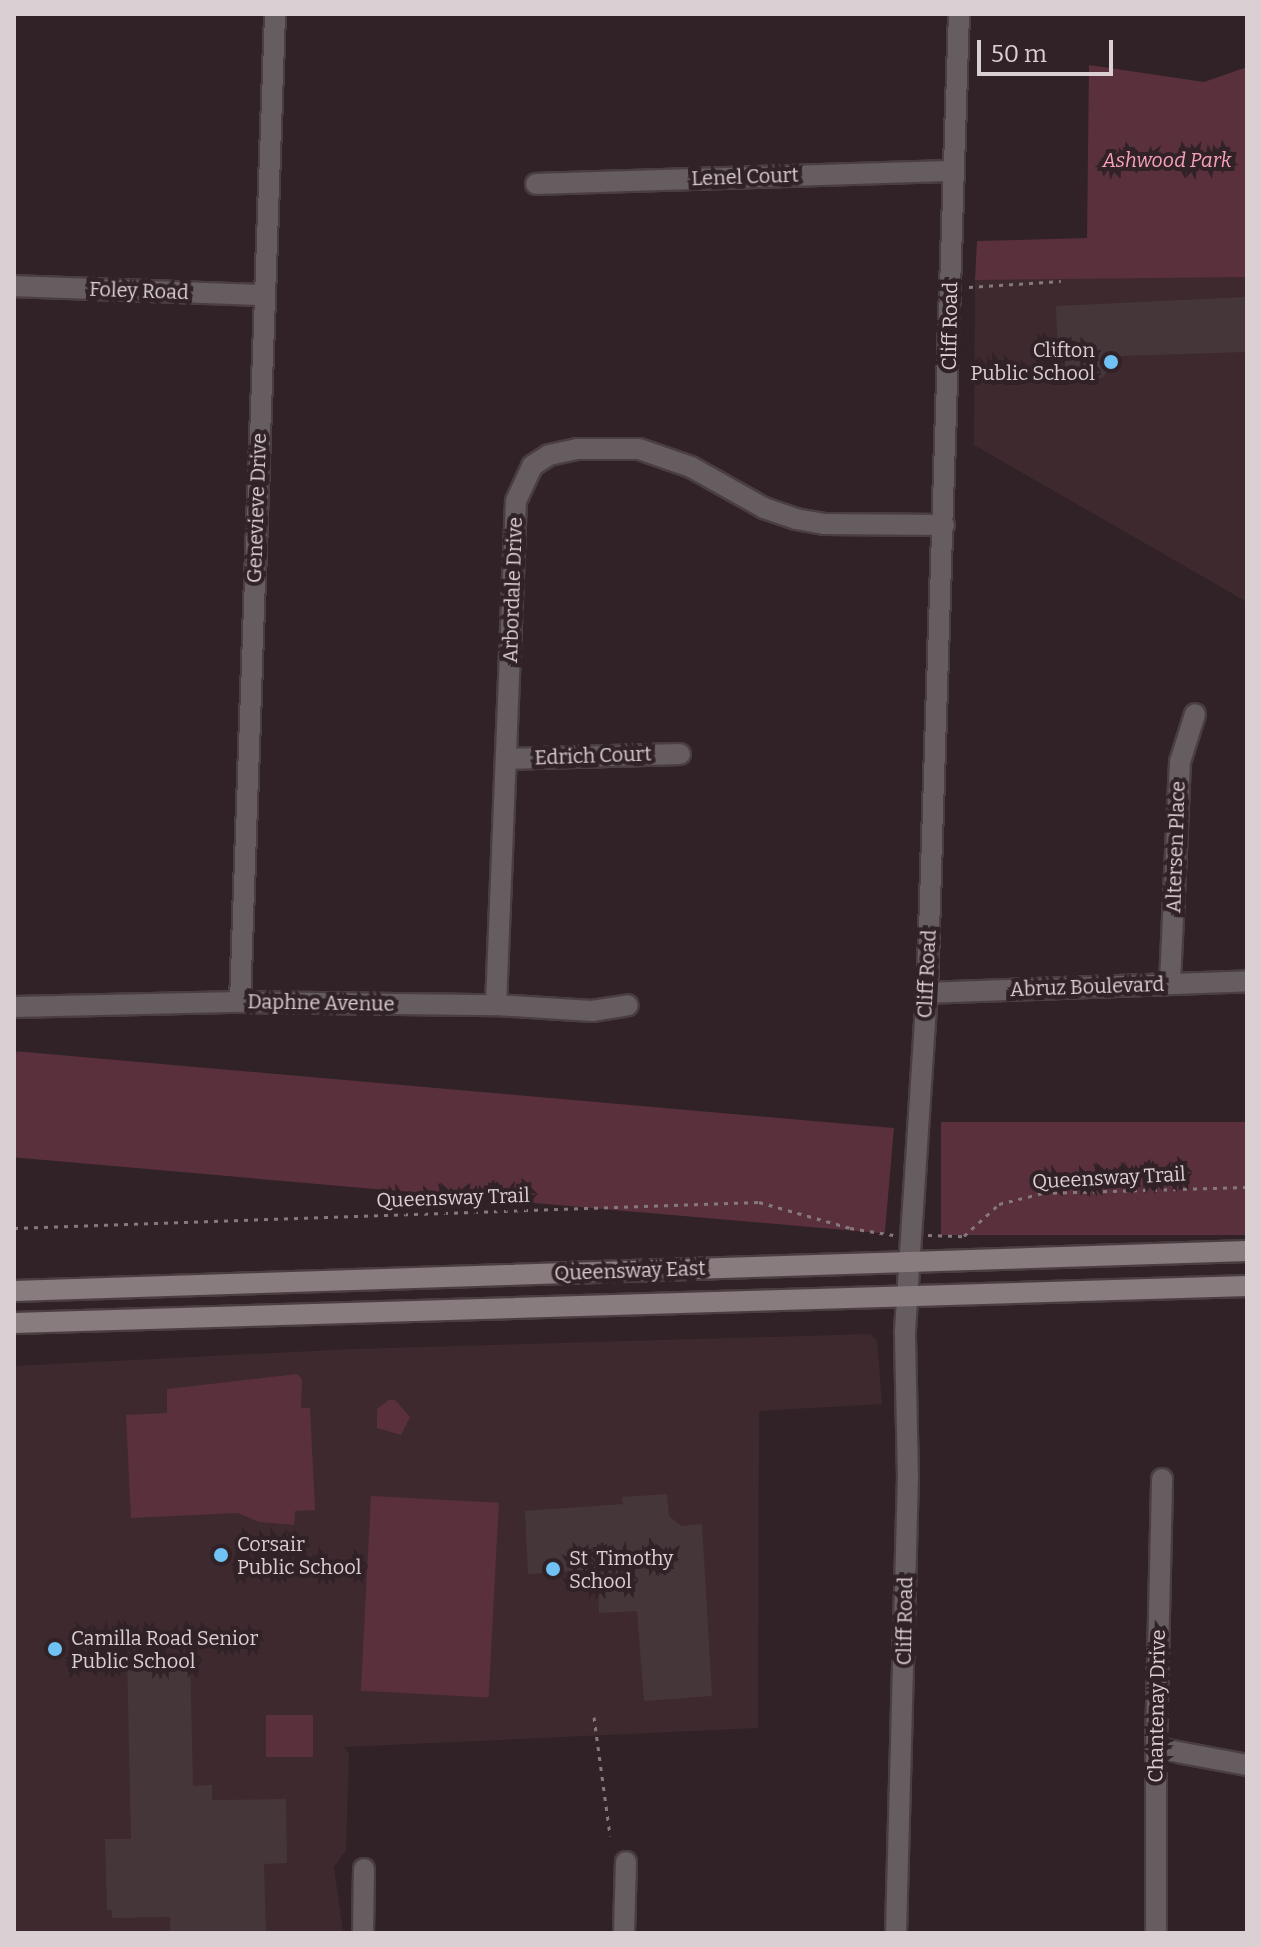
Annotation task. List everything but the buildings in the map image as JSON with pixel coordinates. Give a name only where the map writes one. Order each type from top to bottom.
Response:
[{"type":"main road","name":"Queensway East","points":[[14,1291],[1247,1251]]},
{"type":"main road","name":"Queensway East","points":[[14,1323],[1247,1286]]},
{"type":"street","name":"Genevieve Drive","points":[[240,1002],[275,14]]},
{"type":"street","name":"Cliff Road","points":[[896,1933],[908,1479],[907,1296],[927,993],[959,14]]},
{"type":"street","name":"Lenel Court","points":[[536,184],[954,171]]},
{"type":"street","name":"Foley Road","points":[[14,286],[264,295]]},
{"type":"street","name":"Arbordale Drive","points":[[496,1005],[516,501],[532,466],[549,455],[577,449],[639,449],[691,467],[764,508],[796,519],[824,524],[944,525]]},
{"type":"street","name":"Altersen Place","points":[[1170,983],[1180,762],[1195,714]]},
{"type":"street","name":"Edrich Court","points":[[506,759],[680,754]]},
{"type":"street","name":"Abruz Boulevard","points":[[927,993],[1247,981]]},
{"type":"street","name":"Daphne Avenue","points":[[14,1007],[240,1002],[496,1005],[592,1011],[628,1005]]},
{"type":"street","name":"Chantenay Drive","points":[[1156,1933],[1156,1748],[1162,1479]]},
{"type":"street","points":[[1156,1748],[1247,1765]]},
{"type":"street","points":[[624,1933],[626,1862]]},
{"type":"street","points":[[363,1933],[364,1869]]},
{"type":"path","points":[[950,287],[1061,281]]},
{"type":"path","name":"Queensway Trail","points":[[940,1234],[964,1236],[999,1204],[1043,1193],[1247,1187]]},
{"type":"path","name":"Queensway Trail","points":[[14,1228],[759,1202],[850,1228],[888,1235]]},
{"type":"path","points":[[594,1717],[610,1836]]},
{"type":"shaded area","name":"Clifton Public School","points":[[1247,277],[1247,602],[974,445],[975,280]]},
{"type":"shaded area","points":[[870,1334],[877,1340],[882,1404],[759,1411],[758,1728],[344,1747],[349,1753],[346,1850],[334,1867],[343,1933],[14,1933],[14,1366],[352,1349]]},
{"type":"green space","name":"Ashwood Park","points":[[1089,65],[1204,82],[1247,67],[1247,277],[975,280],[977,241],[1087,238]]},
{"type":"green space","points":[[16,1051],[894,1128],[885,1234],[14,1157]]},
{"type":"green space","points":[[941,1122],[1247,1122],[1247,1235],[941,1235]]},
{"type":"green space","points":[[297,1374],[302,1379],[301,1408],[310,1408],[315,1510],[295,1511],[294,1525],[259,1522],[238,1513],[131,1518],[126,1415],[167,1413],[167,1389]]},
{"type":"green space","points":[[389,1400],[395,1400],[410,1417],[401,1435],[377,1428],[377,1409]]},
{"type":"green space","points":[[371,1496],[499,1503],[489,1697],[361,1691]]},
{"type":"green space","points":[[266,1715],[313,1715],[313,1757],[266,1757]]},
{"type":"place","name":"Clifton Public School","points":[[1111,362]]},
{"type":"place","name":"Corsair Public School","points":[[221,1555]]},
{"type":"place","name":"St. Timothy School","points":[[553,1569]]},
{"type":"place","name":"Camilla Road Senior Public School","points":[[55,1649]]}]
